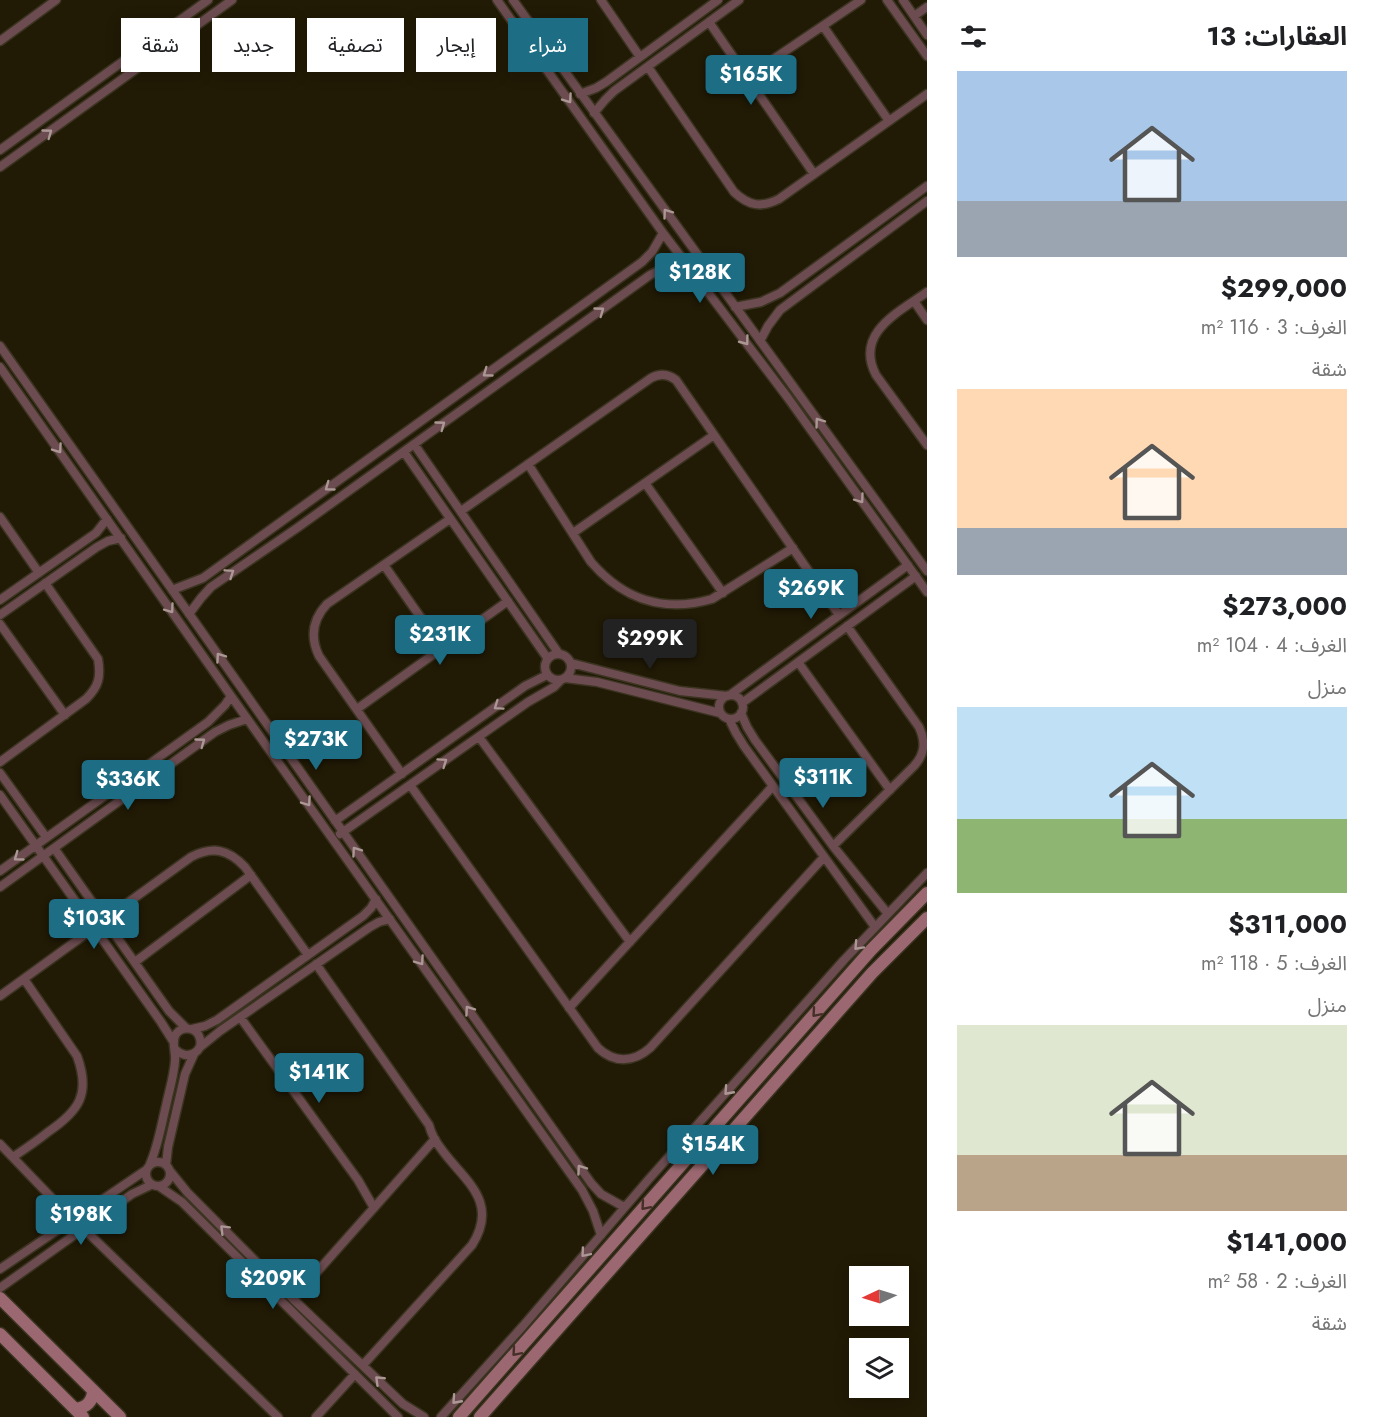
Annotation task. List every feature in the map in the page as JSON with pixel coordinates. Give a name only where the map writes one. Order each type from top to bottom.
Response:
[{"type":"street","points":[[0,40],[56,0]]},
{"type":"street","points":[[0,150],[208,0]]},
{"type":"street","points":[[0,167],[232,0]]},
{"type":"street","points":[[497,0],[663,233],[788,398],[927,592]]},
{"type":"street","points":[[513,0],[927,570]]},
{"type":"street","points":[[601,0],[640,57]]},
{"type":"street","points":[[580,94],[601,85],[718,0]]},
{"type":"street","points":[[594,113],[610,95],[739,0]]},
{"type":"street","points":[[747,77],[861,0]]},
{"type":"street","points":[[887,0],[927,56]]},
{"type":"street","points":[[903,0],[927,35]]},
{"type":"street","points":[[914,16],[927,7]]},
{"type":"street","points":[[709,22],[814,174]]},
{"type":"street","points":[[823,26],[889,121]]},
{"type":"street","points":[[648,67],[734,192],[741,199],[760,205],[770,204],[779,199],[927,94]]},
{"type":"street","points":[[104,75],[112,87]]},
{"type":"street","points":[[735,307],[761,302],[780,293],[927,186]]},
{"type":"street","points":[[760,341],[780,309],[927,201]]},
{"type":"street","points":[[886,217],[892,226]]},
{"type":"street","points":[[172,590],[203,578],[642,262],[652,252],[663,233]]},
{"type":"street","points":[[189,614],[211,587],[650,275],[664,268],[686,263]]},
{"type":"street","points":[[927,292],[881,326],[872,339],[870,354],[876,375],[927,445]]},
{"type":"street","points":[[914,301],[927,320]]},
{"type":"street","points":[[0,346],[591,1183],[601,1194],[624,1207]]},
{"type":"street","points":[[506,360],[514,372]]},
{"type":"street","points":[[0,367],[582,1190],[590,1204],[601,1235]]},
{"type":"street","points":[[461,511],[651,378],[662,374],[676,380],[840,615]]},
{"type":"street","points":[[788,398],[797,391]]},
{"type":"street","points":[[37,419],[47,412]]},
{"type":"street","points":[[573,533],[714,435]]},
{"type":"street","points":[[414,444],[559,654],[571,663],[680,691],[737,697],[742,703],[743,710],[734,719],[729,719]]},
{"type":"street","points":[[404,452],[548,660]]},
{"type":"street","points":[[528,464],[591,562],[616,586],[642,599],[670,605],[684,605],[712,599],[793,548]]},
{"type":"street","points":[[645,483],[723,593]]},
{"type":"street","points":[[289,516],[297,528]]},
{"type":"street","points":[[0,517],[39,573]]},
{"type":"street","points":[[0,600],[96,533],[107,519]]},
{"type":"street","points":[[402,774],[319,656],[314,641],[314,625],[327,604],[450,519]]},
{"type":"street","points":[[0,615],[103,543],[121,538]]},
{"type":"street","points":[[918,558],[927,551]]},
{"type":"street","points":[[384,565],[442,648]]},
{"type":"street","points":[[720,713],[720,703],[728,695],[908,565]]},
{"type":"street","points":[[742,703],[916,576]]},
{"type":"street","points":[[0,762],[86,699],[94,691],[99,681],[98,660],[45,583]]},
{"type":"street","points":[[357,709],[508,601]]},
{"type":"street","points":[[0,624],[65,715]]},
{"type":"street","points":[[833,846],[920,760],[924,743],[923,735],[847,626]]},
{"type":"street","points":[[559,654],[552,656],[545,667],[547,675],[555,680],[597,682],[720,713],[729,719],[740,740],[875,927]]},
{"type":"street","points":[[798,662],[890,790]]},
{"type":"street","points":[[334,839],[528,702],[554,687],[571,672],[571,663]]},
{"type":"street","points":[[335,821],[525,687],[547,675]]},
{"type":"street","points":[[0,871],[208,722],[220,711],[237,681]]},
{"type":"street","points":[[741,713],[751,734],[833,846],[888,914]]},
{"type":"street","points":[[0,887],[215,732],[248,718]]},
{"type":"street","points":[[479,737],[630,942]]},
{"type":"street","points":[[0,773],[46,837]]},
{"type":"street","points":[[121,784],[128,795]]},
{"type":"street","points":[[410,785],[598,1048],[611,1058],[628,1060],[644,1054],[824,857]]},
{"type":"street","points":[[569,1008],[773,786]]},
{"type":"street","points":[[0,795],[161,1022],[178,1052],[186,1056],[370,927],[390,919]]},
{"type":"street","points":[[0,1288],[132,1194],[164,1185],[169,1179],[168,1147],[185,1074],[200,1040],[196,1032],[189,1029],[169,1011],[54,848]]},
{"type":"street","points":[[104,920],[191,857],[200,853],[220,851],[238,859],[308,955]]},
{"type":"street","points":[[441,1417],[802,1006],[927,873]]},
{"type":"street","points":[[135,962],[251,875]]},
{"type":"street","points":[[459,1417],[871,950],[927,893]]},
{"type":"street","points":[[376,899],[363,916],[217,1020],[205,1026],[179,1031],[176,1034],[174,1072],[157,1144],[145,1177],[182,1202],[398,1417]]},
{"type":"street","points":[[480,1417],[865,982],[927,918]]},
{"type":"street","points":[[0,996],[94,928]]},
{"type":"street","points":[[316,964],[429,1125],[435,1139],[476,1191],[482,1213],[482,1225],[471,1245],[363,1365]]},
{"type":"street","points":[[13,1157],[66,1119],[75,1109],[81,1096],[83,1083],[82,1069],[77,1056],[24,979]]},
{"type":"street","points":[[240,1017],[358,1180],[374,1208]]},
{"type":"street","points":[[293,1299],[435,1139]]},
{"type":"street","points":[[0,1144],[73,1220]]},
{"type":"street","points":[[0,1269],[158,1162],[168,1168],[187,1192],[293,1299],[403,1404],[424,1417]]},
{"type":"street","points":[[83,1228],[278,1417]]},
{"type":"street","points":[[602,1254],[615,1266]]},
{"type":"street","points":[[0,1298],[120,1417]]},
{"type":"street","points":[[0,1334],[79,1413],[80,1409],[89,1404],[93,1390]]},
{"type":"street","points":[[316,1417],[355,1374]]}]
